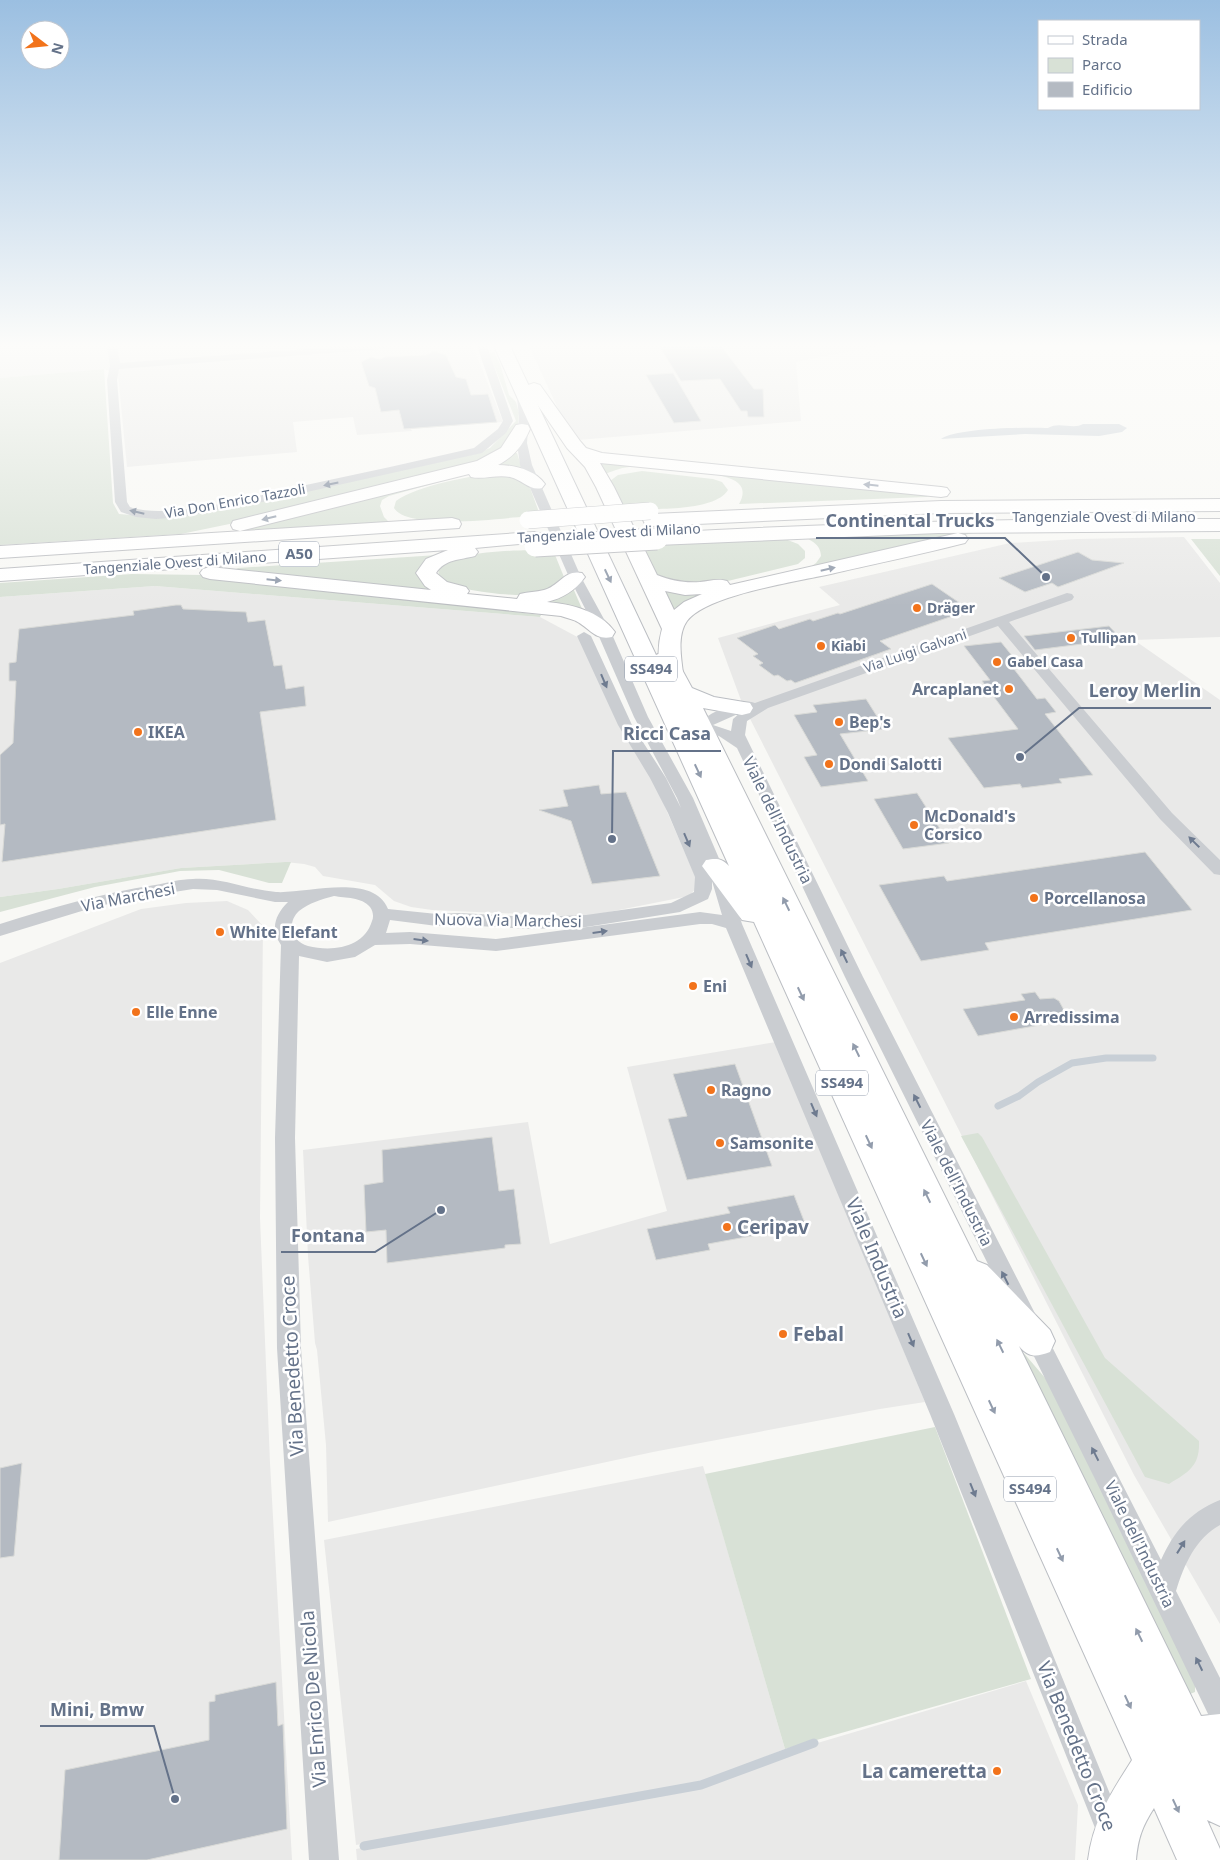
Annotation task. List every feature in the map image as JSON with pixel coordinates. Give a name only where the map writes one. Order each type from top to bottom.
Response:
[{"type":"main road","points":[[0,575],[146,543],[218,530],[483,465],[509,451],[517,441],[515,433]]},
{"type":"main road","name":"SS494","points":[[549,433],[694,736],[858,1056],[956,1256],[1189,1746],[1201,1860]]},
{"type":"main road","name":"SS494","points":[[551,433],[678,683],[694,736],[781,950],[1220,1803]]},
{"type":"main road","points":[[564,433],[592,465],[605,487],[672,628],[670,654],[678,683],[709,702],[752,706]]},
{"type":"main road","points":[[581,452],[600,458],[628,462],[1024,498]]},
{"type":"main road","points":[[605,487],[607,479],[615,472],[640,469],[717,477],[728,483],[727,494],[655,522]]},
{"type":"main road","points":[[418,526],[391,519],[382,510],[384,501],[394,494],[478,473],[501,470],[514,472],[536,484]]},
{"type":"main road","points":[[576,576],[560,592],[548,596],[530,598],[461,592],[437,585],[430,580],[427,571],[437,560],[455,554],[482,549],[532,532],[904,499],[1118,499],[1197,505]]},
{"type":"main road","name":"Tangenziale Ovest di Milano","points":[[655,522],[923,507],[1220,505]]},
{"type":"main road","name":"Tangenziale Ovest di Milano","points":[[655,522],[1220,517]]},
{"type":"main road","points":[[507,521],[532,532],[655,522],[761,533],[796,541],[809,552],[804,563],[791,569],[699,590],[677,588],[650,580]]},
{"type":"main road","points":[[146,543],[468,524]]},
{"type":"main road","points":[[672,628],[682,614],[693,606],[718,595],[974,535],[1017,529],[1121,524]]},
{"type":"main road","points":[[761,533],[993,525],[1220,525]]},
{"type":"main road","name":"Tangenziale Ovest di Milano","points":[[0,558],[67,561],[532,532]]},
{"type":"main road","points":[[156,569],[482,549]]},
{"type":"main road","points":[[0,552],[67,561],[510,605],[557,617],[576,628],[594,634]]},
{"type":"main road","points":[[719,877],[781,950]]},
{"type":"main road","points":[[956,1256],[1037,1341]]},
{"type":"main road","points":[[1113,1850],[1121,1819],[1189,1746]]},
{"type":"street","name":"Via Don Enrico Tazzoli","points":[[116,433],[121,502],[127,510],[144,514],[172,514],[193,512],[469,454],[505,433]]},
{"type":"street","points":[[516,433],[524,458],[576,576],[594,634]]},
{"type":"street","name":"Via Luigi Galvani","points":[[694,736],[716,717],[1067,597]]},
{"type":"street","points":[[1001,621],[1166,816],[1220,870]]},
{"type":"street","name":"Viale Industria","points":[[594,634],[685,798],[719,877],[733,924],[897,1307],[1039,1651]]},
{"type":"street","name":"Nuova Via Marchesi","points":[[382,914],[420,919],[531,923],[586,921],[674,908],[702,895],[704,889],[702,877],[670,800],[625,725],[594,634]]},
{"type":"street","name":"Via Luigi Galvani","points":[[742,745],[738,735],[740,719],[752,706]]},
{"type":"street","points":[[694,736],[724,733],[742,745]]},
{"type":"street","name":"Viale dell'Industria","points":[[742,745],[854,977],[1105,1473],[1220,1708]]},
{"type":"street","points":[[674,908],[691,908],[714,900],[719,877]]},
{"type":"street","name":"Via Marchesi","points":[[0,930],[81,905],[193,884],[217,885],[275,897],[311,896]]},
{"type":"street","points":[[334,891],[356,892],[373,900],[382,914],[383,922],[380,931],[372,939],[349,952],[320,956],[298,950],[290,944],[282,930],[289,912],[299,903],[311,896],[334,891]]},
{"type":"street","points":[[258,895],[284,922]]},
{"type":"street","name":"Nuova Via Marchesi","points":[[372,939],[410,938],[496,945],[700,918],[713,918],[733,924]]},
{"type":"street","name":"Via Benedetto Croce","points":[[290,944],[285,1138],[289,1338],[302,1537]]},
{"type":"street","points":[[289,986],[298,970],[320,956]]},
{"type":"street","points":[[1163,1592],[1171,1564],[1188,1536],[1207,1517],[1220,1512]]},
{"type":"street","name":"Via Enrico De Nicola","points":[[302,1537],[324,1860]]},
{"type":"street","name":"Via Benedetto Croce","points":[[1039,1651],[1113,1850]]},
{"type":"shaded area","points":[[124,433],[294,433],[297,452],[127,467]]},
{"type":"shaded area","points":[[357,433],[387,433],[357,435]]},
{"type":"shaded area","points":[[573,433],[663,433],[578,440]]},
{"type":"shaded area","points":[[958,433],[1117,433],[1099,436],[1025,434],[941,439]]},
{"type":"shaded area","points":[[1184,537],[1220,583],[1220,637],[1134,640],[1220,700],[1220,1624],[1134,1475],[742,703],[718,638],[840,605],[819,587],[1010,543],[1077,539]]},
{"type":"shaded area","points":[[155,586],[540,617],[583,640],[651,775],[699,885],[689,896],[594,915],[568,916],[432,910],[411,907],[394,901],[375,885],[323,876],[315,867],[285,862],[181,868],[0,897],[0,597]]},
{"type":"shaded area","points":[[227,901],[248,910],[263,926],[260,1218],[270,1463],[292,1860],[0,1860],[0,963],[141,909],[186,903]]},
{"type":"shaded area","points":[[776,1042],[925,1402],[653,1452],[328,1522],[326,1445],[308,1256],[303,1150],[528,1122],[550,1244],[667,1211],[627,1067]]},
{"type":"shaded area","points":[[703,1466],[785,1749],[700,1782],[356,1845],[324,1540]]},
{"type":"shaded area","points":[[1026,1681],[1078,1805],[1075,1860],[357,1860],[356,1849],[701,1787],[804,1747]]},
{"type":"green space","points":[[0,433],[108,433],[113,503],[119,514],[169,518],[207,513],[475,454],[490,448],[505,433],[517,433],[491,459],[244,521],[181,534],[0,545]]},
{"type":"green space","points":[[517,453],[522,469],[486,469],[389,496],[382,500],[380,506],[384,517],[389,522],[236,533]]},
{"type":"green space","points":[[597,460],[934,495],[926,497],[739,504],[742,488],[731,479],[703,472],[652,467],[626,467],[603,475]]},
{"type":"green space","points":[[642,471],[713,479],[722,482],[728,490],[709,503],[695,506],[622,510],[610,481],[618,475]]},
{"type":"green space","points":[[500,472],[529,485],[540,515],[486,520],[439,521],[419,520],[403,515],[394,508],[396,501],[418,490],[446,482]]},
{"type":"green space","points":[[977,532],[706,595],[683,603],[671,611],[663,591],[678,594],[695,593],[809,568],[821,556],[820,551],[812,541],[794,534]]},
{"type":"green space","points":[[785,539],[798,544],[805,551],[805,558],[798,564],[703,587],[661,582],[637,544]]},
{"type":"green space","points":[[1191,539],[1220,539],[1220,576]]},
{"type":"green space","points":[[553,550],[564,577],[558,587],[533,594],[490,593],[459,587],[440,577],[439,570],[445,563],[473,554]]},
{"type":"green space","points":[[438,555],[426,566],[452,593],[515,600],[573,588],[583,611],[232,571],[238,568]]},
{"type":"green space","points":[[132,574],[203,575],[541,615],[540,617],[155,586],[0,597],[0,583]]},
{"type":"green space","points":[[291,862],[282,883],[269,883],[219,870],[180,871],[95,887],[0,912],[0,897],[181,868]]},
{"type":"green space","points":[[978,1133],[982,1137],[1105,1358],[1199,1441],[1198,1457],[1192,1467],[1188,1472],[1169,1484],[1145,1477],[961,1136]]},
{"type":"green space","points":[[992,1316],[1046,1379],[1195,1678],[1195,1692],[1185,1696]]},
{"type":"green space","points":[[935,1427],[1031,1679],[785,1749],[705,1474]]},
{"type":"building","points":[[1078,552],[1092,560],[1124,563],[1058,587],[1052,583],[1025,592],[999,578]]},
{"type":"building","name":"Kiabi","points":[[932,584],[970,610],[880,641],[891,649],[795,683],[791,680],[787,681],[778,675],[774,676],[759,665],[763,663],[753,656],[758,654],[737,638],[775,625],[779,629],[810,619],[813,621],[840,614]]},
{"type":"building","name":"IKEA","points":[[181,605],[183,609],[246,612],[248,622],[265,620],[274,666],[282,665],[286,689],[304,686],[306,706],[260,712],[276,820],[2,862],[5,824],[0,825],[0,755],[13,743],[16,681],[9,681],[9,663],[16,662],[19,629],[134,615],[133,611]]},
{"type":"building","name":"Tullipan","points":[[1109,626],[1121,639],[1035,650],[1024,636]]},
{"type":"building","points":[[1001,642],[1022,668],[1014,669],[1037,699],[1045,698],[1056,712],[1045,714],[1093,775],[1059,779],[1062,783],[1022,788],[1020,784],[984,788],[948,738],[1018,729],[982,681],[990,680],[964,646]]},
{"type":"building","points":[[866,699],[885,729],[840,734],[868,781],[821,787],[804,757],[817,755],[794,715],[817,712],[813,705]]},
{"type":"building","points":[[599,785],[601,794],[626,792],[660,876],[592,884],[571,821],[539,810],[568,806],[563,790]]},
{"type":"building","name":"McDonald's Corsico","points":[[917,793],[949,843],[903,849],[874,799]]},
{"type":"building","name":"Porcellanosa","points":[[1145,852],[1192,910],[985,943],[989,950],[921,961],[879,885],[944,876],[947,881]]},
{"type":"building","name":"Arredissima","points":[[1035,992],[1040,999],[1054,998],[1059,1001],[1065,1012],[1058,1013],[1063,1021],[978,1036],[963,1009],[1025,1000],[1021,994]]},
{"type":"building","name":"Samsonite","points":[[735,1064],[772,1166],[687,1180],[668,1119],[687,1116],[673,1074]]},
{"type":"building","points":[[492,1137],[499,1191],[514,1189],[521,1244],[505,1245],[505,1248],[387,1263],[386,1230],[366,1232],[364,1185],[383,1182],[382,1150]]},
{"type":"building","name":"Ceripav","points":[[794,1195],[806,1226],[708,1244],[710,1250],[656,1260],[647,1229],[730,1213],[727,1207]]},
{"type":"building","points":[[22,1463],[14,1556],[0,1558],[0,1468]]},
{"type":"building","points":[[276,1682],[278,1726],[283,1724],[287,1829],[147,1860],[59,1860],[65,1770],[209,1740],[209,1702],[215,1701],[215,1695]]},
{"type":"waterway","points":[[998,1106],[1019,1096],[1038,1082],[1072,1063],[1106,1058],[1153,1058]]},
{"type":"waterway","points":[[364,1846],[701,1785],[814,1743]]},
{"type":"place","name":"Continental Trucks","points":[[1046,577]]},
{"type":"place","name":"Dräger","points":[[917,608]]},
{"type":"place","name":"Tullipan","points":[[1071,638]]},
{"type":"place","name":"Kiabi","points":[[821,646]]},
{"type":"place","name":"Gabel Casa","points":[[997,662]]},
{"type":"place","name":"Arcaplanet","points":[[1009,689]]},
{"type":"place","name":"Bep's","points":[[839,722]]},
{"type":"place","name":"IKEA","points":[[138,732]]},
{"type":"place","name":"Leroy Merlin","points":[[1020,757]]},
{"type":"place","name":"Dondi Salotti","points":[[829,764]]},
{"type":"place","name":"McDonald's Corsico","points":[[914,825]]},
{"type":"place","name":"Ricci Casa","points":[[612,839]]},
{"type":"place","name":"Porcellanosa","points":[[1034,898]]},
{"type":"place","name":"White Elefant","points":[[220,932]]},
{"type":"place","name":"Eni","points":[[693,986]]},
{"type":"place","name":"Elle Enne","points":[[136,1012]]},
{"type":"place","name":"Arredissima","points":[[1014,1017]]},
{"type":"place","name":"Ragno","points":[[711,1090]]},
{"type":"place","name":"Samsonite","points":[[720,1143]]},
{"type":"place","name":"Fontana","points":[[441,1210]]},
{"type":"place","name":"Ceripav","points":[[727,1227]]},
{"type":"place","name":"Febal","points":[[783,1334]]},
{"type":"place","name":"La cameretta","points":[[997,1771]]},
{"type":"place","name":"Mini, Bmw","points":[[175,1799]]}]
